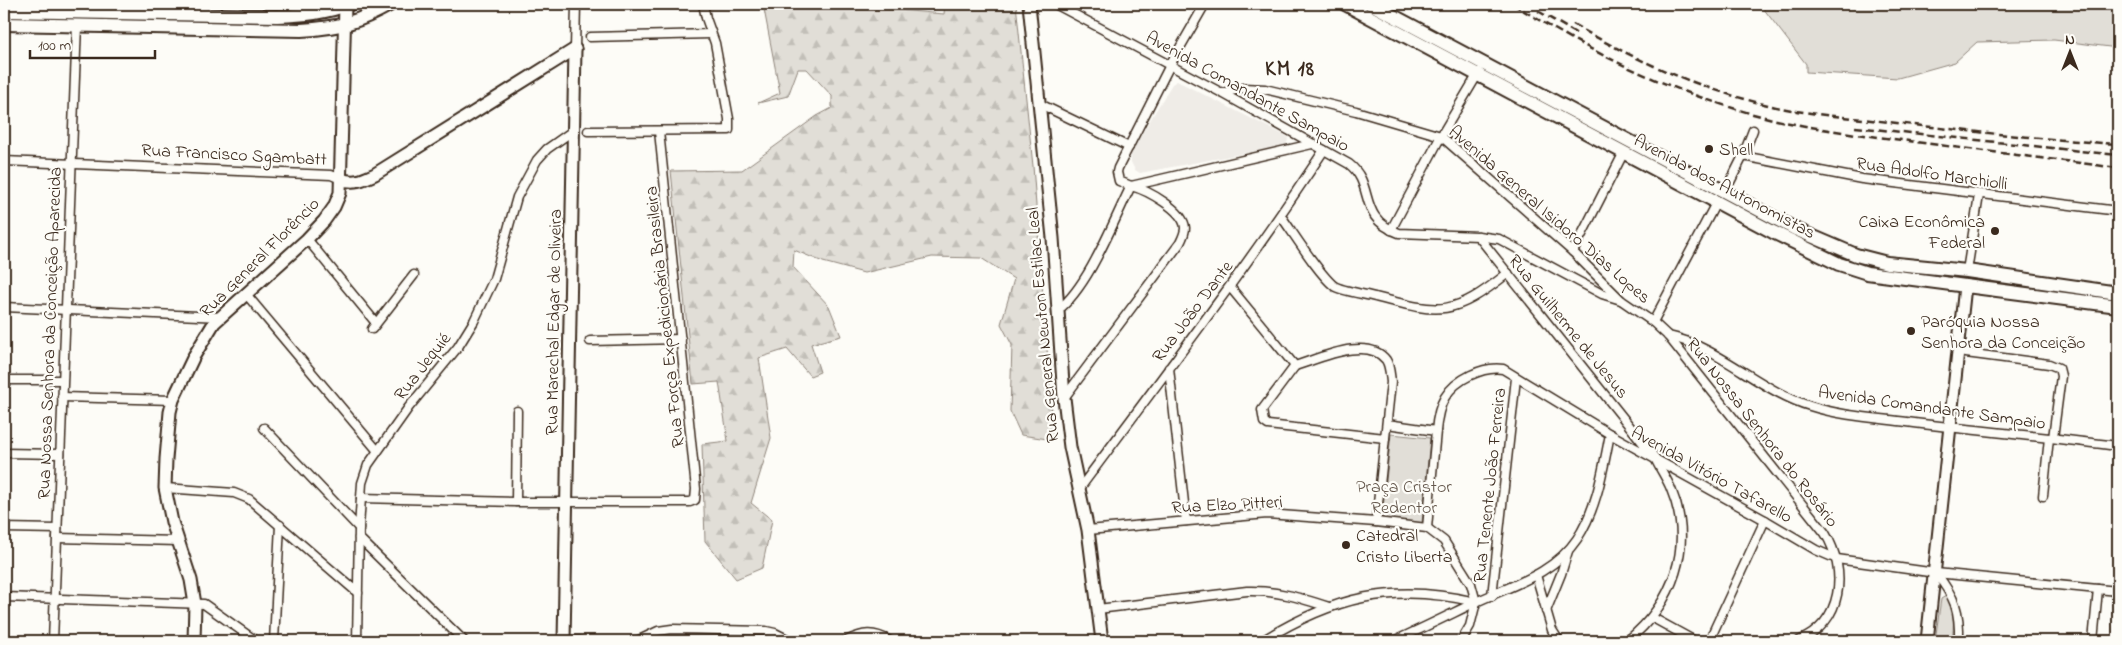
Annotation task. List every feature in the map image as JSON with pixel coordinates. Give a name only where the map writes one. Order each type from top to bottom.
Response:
[{"type":"main road","points":[[4,11],[76,14],[302,30],[345,25],[369,16],[392,4]]},
{"type":"main road","name":"Avenida dos Autonomistas","points":[[1345,4],[1624,152],[1721,197],[1856,255],[1887,263],[1973,272],[2118,293]]},
{"type":"main road","name":"Avenida dos Autonomistas","points":[[1371,4],[1479,61],[1721,197],[1808,250],[1839,264],[1867,273],[2118,306]]},
{"type":"main road","points":[[4,24],[76,14],[141,8],[302,15],[329,11],[348,5]]},
{"type":"main road","points":[[1965,286],[1973,272]]},
{"type":"street","name":"Rua Marechal Edgar de Oliveira","points":[[564,641],[576,4]]},
{"type":"street","points":[[588,131],[729,130],[715,43],[703,4]]},
{"type":"street","name":"Rua General Newton Estilac Leal","points":[[1028,4],[1053,238],[1064,398],[1070,448],[1088,530],[1102,641]]},
{"type":"street","name":"Avenida Comandante Sampaio","points":[[1055,4],[1222,93],[1356,169],[1374,218],[1391,230]]},
{"type":"street","points":[[1064,398],[1180,243],[1184,234],[1183,221],[1178,214],[1147,192],[1119,181],[1117,172],[1170,65],[1204,4]]},
{"type":"street","name":"Rua General Florêncio","points":[[194,641],[195,604],[191,580],[178,541],[165,488],[168,437],[173,400],[194,356],[220,317],[307,239],[334,207],[340,193],[341,179],[345,25],[348,5]]},
{"type":"street","name":"Rua Nossa Senhora da Conceição Aparecida","points":[[53,641],[76,14]]},
{"type":"street","points":[[590,37],[711,34]]},
{"type":"street","name":"Rua Francisco Sgambatt","points":[[4,161],[331,175],[350,183],[375,174],[575,49]]},
{"type":"street","points":[[1479,61],[1478,75],[1441,136],[1391,230],[1405,233],[1478,236],[1503,241],[1602,294],[1621,300]]},
{"type":"street","name":"Avenida General Isidoro Dias Lopes","points":[[1222,93],[1243,88],[1265,89],[1356,111],[1441,136],[1573,252],[1621,300],[1653,322]]},
{"type":"street","points":[[1040,104],[1129,147]]},
{"type":"street","name":"Rua Jequié","points":[[357,641],[359,528],[364,474],[377,450],[458,347],[474,321],[494,279],[517,197],[534,166],[548,149],[574,130]]},
{"type":"street","points":[[1653,322],[1743,156],[1753,130]]},
{"type":"street","name":"Rua Força Expedicionária Brasileira","points":[[567,502],[690,502],[695,500],[696,488],[682,339],[659,131]]},
{"type":"street","points":[[1131,186],[1312,144]]},
{"type":"street","name":"Rua João Dante","points":[[1080,488],[1230,287],[1281,216],[1324,150]]},
{"type":"street","points":[[1573,252],[1624,152]]},
{"type":"street","name":"Rua Adolfo Marchiolli","points":[[1743,156],[1862,179],[2118,211]]},
{"type":"street","points":[[1058,310],[1069,302],[1084,281],[1131,186]]},
{"type":"street","points":[[1973,272],[1979,195]]},
{"type":"street","points":[[1281,216],[1335,287],[1369,296],[1413,306],[1443,309],[1458,306],[1473,299],[1508,273]]},
{"type":"street","name":"Rua Guilherme de Jesus","points":[[1478,236],[1655,458]]},
{"type":"street","points":[[307,239],[374,326],[414,275]]},
{"type":"street","points":[[1927,641],[1936,573],[1965,286]]},
{"type":"street","points":[[1230,287],[1295,366]]},
{"type":"street","points":[[246,294],[377,450]]},
{"type":"street","points":[[4,307],[220,317]]},
{"type":"street","name":"Rua Nossa Senhora do Rosário","points":[[1653,322],[1668,336],[1825,533],[1833,546],[1839,576],[1836,604],[1822,626],[1799,641]]},
{"type":"street","name":"Avenida Comandante Sampaio","points":[[1668,336],[1700,347],[1787,396],[1812,407],[1853,415],[2118,446]]},
{"type":"street","points":[[590,341],[682,339]]},
{"type":"street","points":[[1376,522],[1387,424],[1390,375],[1386,360],[1370,349],[1351,349],[1295,366],[1262,410],[1264,422],[1268,425],[1385,438]]},
{"type":"street","points":[[1958,352],[2049,364],[2059,368],[2061,376],[2043,496]]},
{"type":"street","points":[[1169,368],[1186,521]]},
{"type":"street","name":"Avenida Vitório Tafarello","points":[[1427,528],[1438,415],[1446,396],[1458,384],[1486,368],[1502,369],[1610,434],[1816,550],[1837,559],[1936,573],[2118,591]]},
{"type":"street","name":"Rua Tenente João Ferreira","points":[[1492,596],[1516,378]]},
{"type":"street","points":[[4,380],[62,380]]},
{"type":"street","points":[[62,398],[173,400]]},
{"type":"street","points":[[516,502],[518,411]]},
{"type":"street","points":[[1387,424],[1436,430]]},
{"type":"street","points":[[264,428],[359,528]]},
{"type":"street","points":[[1394,641],[1536,575],[1568,551],[1577,539],[1593,502],[1610,434]]},
{"type":"street","points":[[4,453],[60,454]]},
{"type":"street","points":[[1627,641],[1653,618],[1671,587],[1679,560],[1680,540],[1677,507],[1655,458]]},
{"type":"street","points":[[165,488],[234,493],[243,496],[280,524],[358,594]]},
{"type":"street","points":[[361,498],[567,502]]},
{"type":"street","name":"Rua Elzo Pitteri","points":[[1088,530],[1267,514],[1376,522],[1427,528]]},
{"type":"street","points":[[1709,641],[1765,520]]},
{"type":"street","points":[[274,641],[280,524]]},
{"type":"street","points":[[4,528],[57,529]]},
{"type":"street","points":[[1427,528],[1444,541],[1465,571],[1471,584],[1476,602],[1470,626],[1461,641]]},
{"type":"street","points":[[57,538],[178,541]]},
{"type":"street","points":[[359,538],[464,641]]},
{"type":"street","points":[[1546,611],[1568,551]]},
{"type":"street","points":[[1936,573],[1955,601],[1959,641]]},
{"type":"street","points":[[1536,575],[1552,630],[1559,641]]},
{"type":"street","points":[[2093,641],[2098,589]]},
{"type":"street","points":[[1098,610],[1265,590],[1288,594],[1329,606]]},
{"type":"street","points":[[1262,641],[1329,606],[1376,594],[1448,595],[1476,602]]},
{"type":"street","points":[[4,598],[204,604],[256,641]]},
{"type":"street","points":[[1653,618],[1695,641]]},
{"type":"street","points":[[637,641],[658,631],[672,629],[766,631],[791,641]]},
{"type":"street","points":[[846,641],[860,634],[871,633],[890,641]]},
{"type":"street","points":[[564,641],[580,641]]},
{"type":"shaded area","points":[[1177,81],[1286,136],[1288,139],[1287,143],[1283,146],[1140,173],[1135,170],[1131,162],[1131,152],[1172,84]]},
{"type":"green space","points":[[763,4],[829,4],[944,14],[945,4],[1016,4],[1033,166],[1054,440],[1021,435],[1010,411],[1012,345],[1001,324],[1014,279],[981,258],[932,257],[864,273],[823,262],[794,250],[793,267],[829,306],[841,336],[811,344],[820,372],[810,376],[787,349],[759,358],[771,438],[751,503],[772,520],[762,568],[736,579],[705,541],[702,444],[728,441],[719,382],[693,384],[671,171],[742,170],[817,116],[832,108],[832,96],[807,69],[798,69],[788,96],[758,103],[780,93]]},
{"type":"green space","points":[[1760,4],[2118,4],[2118,48],[2054,40],[1977,42],[1955,62],[1898,78],[1806,72],[1806,64]]},
{"type":"green space","name":"Praça Cristor Redentor","points":[[1391,434],[1430,438],[1422,523],[1382,518]]},
{"type":"green space","points":[[1946,596],[1952,612],[1952,641],[1935,641],[1941,599]]},
{"type":"railway","points":[[1513,4],[1577,42],[1644,75],[1713,102],[1749,113],[1834,131],[2118,168]]},
{"type":"railway","points":[[1538,11],[1579,35]]},
{"type":"railway","points":[[1573,24],[1644,62],[1694,83],[1772,106],[1815,114],[1946,129],[2118,144]]},
{"type":"railway","points":[[1855,127],[2118,155]]},
{"type":"place","name":"Shell","points":[[1709,149]]},
{"type":"place","name":"Caixa Econômica Federal","points":[[1995,231]]},
{"type":"place","name":"Paróquia Nossa Senhora da Conceição","points":[[1911,331]]},
{"type":"place","name":"Catedral Cristo Liberta","points":[[1346,545]]},
{"type":"district","name":"KM 18","points":[[1290,67]]}]
